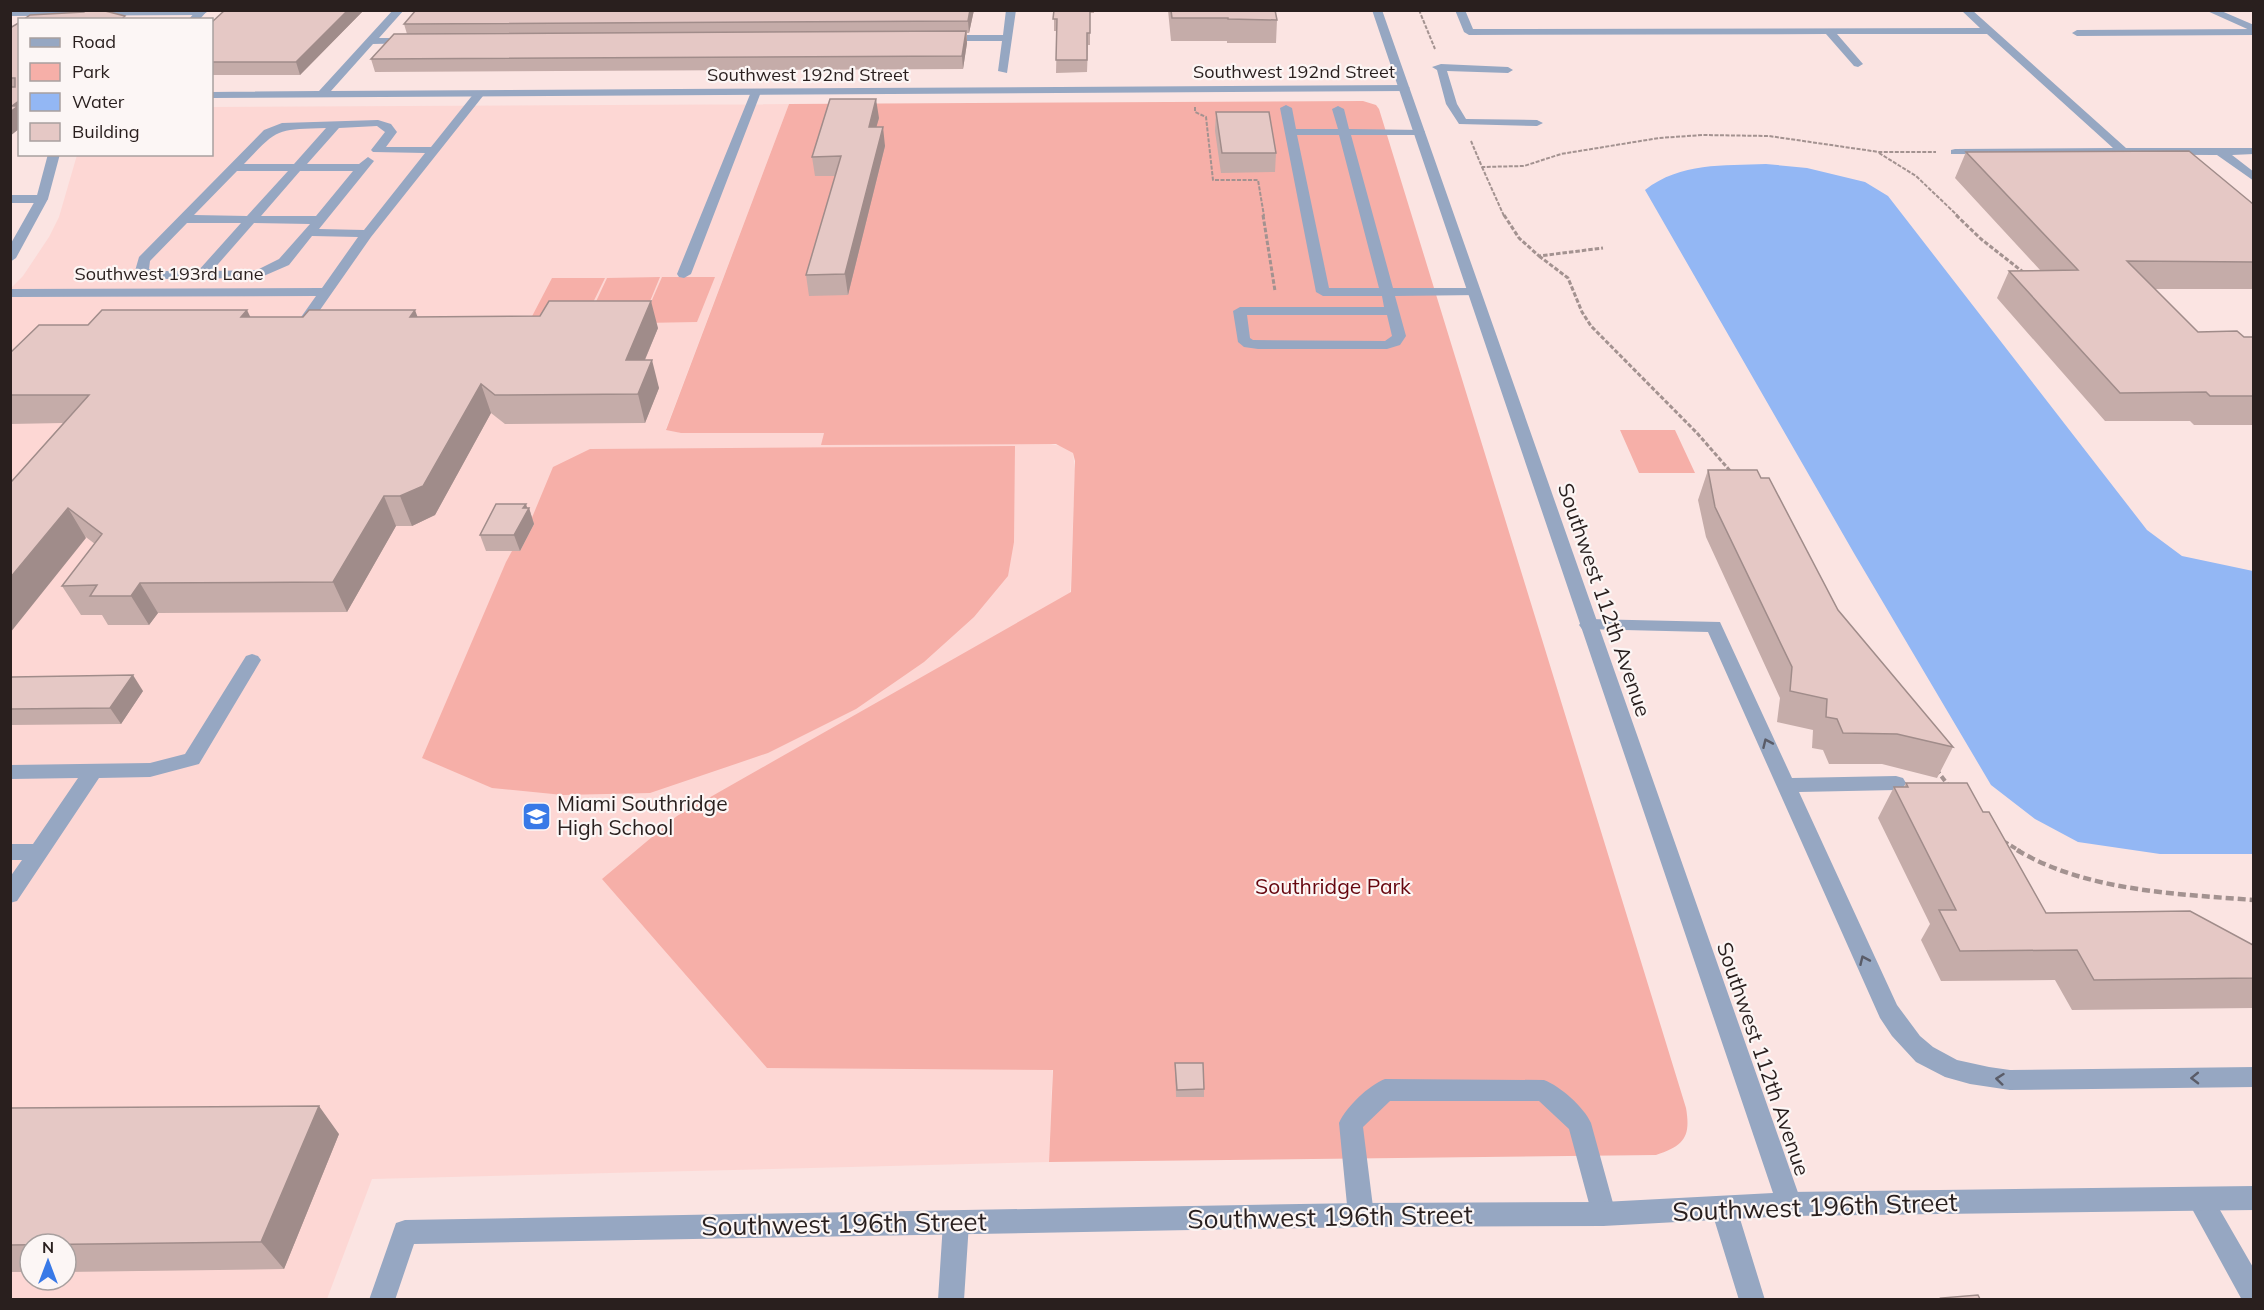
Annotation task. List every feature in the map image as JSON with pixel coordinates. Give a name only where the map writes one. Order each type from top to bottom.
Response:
[{"type":"street","points":[[321,95],[399,10]]},
{"type":"street","points":[[1003,71],[1011,10]]},
{"type":"street","name":"Southwest 112th Avenue","points":[[1377,10],[1789,1204]]},
{"type":"street","points":[[1460,10],[1469,32],[1989,31]]},
{"type":"street","points":[[1966,10],[2123,151]]},
{"type":"street","points":[[2210,10],[2253,31]]},
{"type":"street","points":[[10,13],[202,11]]},
{"type":"street","points":[[1828,31],[1858,64]]},
{"type":"street","points":[[2077,33],[2253,31]]},
{"type":"street","points":[[930,38],[1008,38]]},
{"type":"street","points":[[370,41],[428,40]]},
{"type":"street","points":[[1508,69],[1439,67],[1450,99],[1463,122],[1537,123]]},
{"type":"street","name":"Southwest 192nd Street","points":[[213,95],[1405,88]]},
{"type":"street","points":[[684,274],[756,92]]},
{"type":"street","points":[[301,327],[367,234],[479,94]]},
{"type":"street","points":[[1286,108],[1327,312]]},
{"type":"street","points":[[1338,109],[1386,291],[1393,311],[1399,336],[1395,342],[1387,345],[1258,345],[1249,344],[1243,339],[1240,311],[1393,311]]},
{"type":"street","points":[[202,274],[336,123]]},
{"type":"street","points":[[378,123],[387,126],[391,132],[377,150],[284,262],[259,274],[161,275],[142,271],[144,260],[268,132],[282,126],[378,123]]},
{"type":"street","points":[[1291,132],[1419,132]]},
{"type":"street","points":[[377,150],[432,150]]},
{"type":"street","points":[[2220,151],[2253,178]]},
{"type":"street","points":[[1955,152],[2253,151]]},
{"type":"street","points":[[10,258],[42,199],[53,156]]},
{"type":"street","points":[[234,167],[363,168]]},
{"type":"street","points":[[10,199],[42,199]]},
{"type":"street","points":[[183,219],[320,220]]},
{"type":"street","points":[[309,232],[367,234]]},
{"type":"street","name":"Southwest 193rd Lane","points":[[10,293],[328,291]]},
{"type":"street","points":[[1323,292],[1474,291]]},
{"type":"street","points":[[1588,625],[1714,626],[1888,1011],[1910,1043],[1930,1059],[1952,1070],[1981,1077],[2010,1080],[2253,1077]]},
{"type":"street","points":[[10,772],[150,770],[192,759],[252,660]]},
{"type":"street","points":[[10,895],[93,771]]},
{"type":"street","points":[[1786,784],[1896,783]]},
{"type":"street","points":[[10,852],[40,852]]},
{"type":"street","points":[[1360,1215],[1351,1123],[1385,1090],[1544,1090],[1579,1123],[1603,1214]]},
{"type":"street","name":"Southwest 196th Street","points":[[382,1299],[405,1232],[1360,1215],[1603,1214],[1789,1204],[2253,1198]]},
{"type":"street","points":[[2200,1199],[2253,1295]]},
{"type":"street","points":[[1724,1209],[1752,1299]]},
{"type":"street","points":[[951,1299],[956,1222]]},
{"type":"path","points":[[1419,10],[1437,56]]},
{"type":"path","points":[[1194,100],[1195,112],[1206,117],[1213,180],[1258,180],[1276,298]]},
{"type":"path","points":[[1463,122],[1507,224],[1531,250],[1568,278],[1582,312],[1591,326],[1697,433],[1732,473]]},
{"type":"path","points":[[1482,167],[1524,166],[1562,154],[1659,138],[1702,135],[1769,136],[1879,152],[1955,152]]},
{"type":"path","points":[[1879,152],[1916,176],[1981,239],[2004,259],[2031,277]]},
{"type":"path","points":[[1539,256],[1603,248]]},
{"type":"path","points":[[1932,763],[1954,792]]},
{"type":"path","points":[[1998,837],[2018,852],[2071,872],[2129,886],[2253,900]]},
{"type":"shaded area","name":"Miami Southridge High School","points":[[789,104],[666,429],[681,433],[824,433],[822,445],[1045,443],[1066,447],[1073,453],[1075,470],[1049,1162],[372,1179],[327,1299],[11,1299],[10,289],[23,276],[49,237],[59,217],[77,156],[213,156],[213,107]]},
{"type":"green space","name":"Southridge Park","points":[[1363,101],[1376,105],[1379,109],[1686,1108],[1687,1126],[1683,1139],[1673,1148],[1656,1155],[1049,1162],[1053,1070],[767,1068],[602,879],[677,816],[1071,592],[1075,461],[1073,453],[1056,444],[821,445],[824,433],[681,433],[666,430],[789,104]]},
{"type":"green space","points":[[660,277],[641,323],[586,323],[607,278]]},
{"type":"green space","points":[[662,277],[715,277],[697,322],[642,323]]},
{"type":"green space","points":[[552,278],[605,278],[583,323],[528,324]]},
{"type":"green space","points":[[1620,430],[1675,430],[1695,473],[1639,473]]},
{"type":"green space","points":[[1015,446],[1014,542],[1008,576],[974,617],[924,662],[856,709],[768,753],[650,793],[563,795],[492,788],[422,758],[506,562],[512,551],[520,551],[534,524],[531,520],[553,467],[590,449]]},
{"type":"water","points":[[1766,164],[1807,168],[1865,182],[1888,196],[2147,530],[2182,556],[2253,571],[2253,854],[2160,854],[2078,842],[2035,819],[1991,785],[1855,555],[1645,190],[1673,174],[1688,170],[1703,167]]},
{"type":"building","points":[[101,10],[125,16],[123,18],[26,18],[30,15]]},
{"type":"building","points":[[225,10],[348,10],[296,62],[213,62],[213,21]]},
{"type":"building","points":[[416,10],[970,10],[968,21],[404,24]]},
{"type":"building","points":[[1054,10],[1090,10],[1087,60],[1056,60],[1057,19],[1053,19]]},
{"type":"building","points":[[1171,10],[1275,10],[1277,20],[1172,18]]},
{"type":"building","points":[[18,23],[18,102],[12,106],[18,106],[10,112],[10,87],[15,87],[15,78],[10,78],[10,28]]},
{"type":"building","points":[[966,31],[962,56],[371,59],[394,34]]},
{"type":"building","points":[[830,99],[876,99],[869,127],[883,127],[845,274],[806,275],[841,156],[812,157]]},
{"type":"building","points":[[1216,112],[1269,112],[1276,153],[1222,153]]},
{"type":"building","points":[[2189,151],[2253,204],[2253,262],[2127,261],[2198,332],[2237,331],[2244,337],[2253,337],[2253,396],[2210,396],[2206,392],[2120,393],[2009,271],[2078,270],[1966,152]]},
{"type":"building","points":[[549,301],[651,301],[626,360],[652,360],[638,394],[495,395],[481,384],[423,486],[400,496],[384,496],[333,582],[140,583],[131,596],[90,596],[97,585],[62,586],[102,534],[68,508],[10,578],[10,481],[89,395],[10,395],[10,353],[39,325],[88,325],[102,310],[247,310],[241,317],[303,317],[309,310],[415,310],[410,317],[540,316]]},
{"type":"building","points":[[1708,470],[1757,470],[1761,478],[1769,478],[1838,610],[1953,747],[1897,734],[1843,733],[1837,719],[1826,717],[1827,699],[1790,691],[1792,667],[1715,507]]},
{"type":"building","points":[[496,504],[526,504],[523,508],[529,508],[514,535],[480,535]]},
{"type":"building","points":[[133,675],[110,708],[10,709],[10,678],[12,677]]},
{"type":"building","points":[[1906,783],[1967,783],[1983,812],[1989,812],[2046,913],[2190,911],[2253,945],[2253,978],[2094,980],[2077,950],[1960,951],[1939,910],[1956,910],[1894,787],[1908,787]]},
{"type":"building","points":[[1175,1063],[1203,1063],[1204,1089],[1177,1090]]},
{"type":"building","points":[[319,1106],[261,1242],[78,1244],[78,1232],[18,1232],[18,1245],[10,1245],[10,1108]]},
{"type":"building","points":[[1978,1295],[1980,1299],[1941,1298]]},
{"type":"place","name":"Miami Southridge High School","points":[[536,816]]}]
